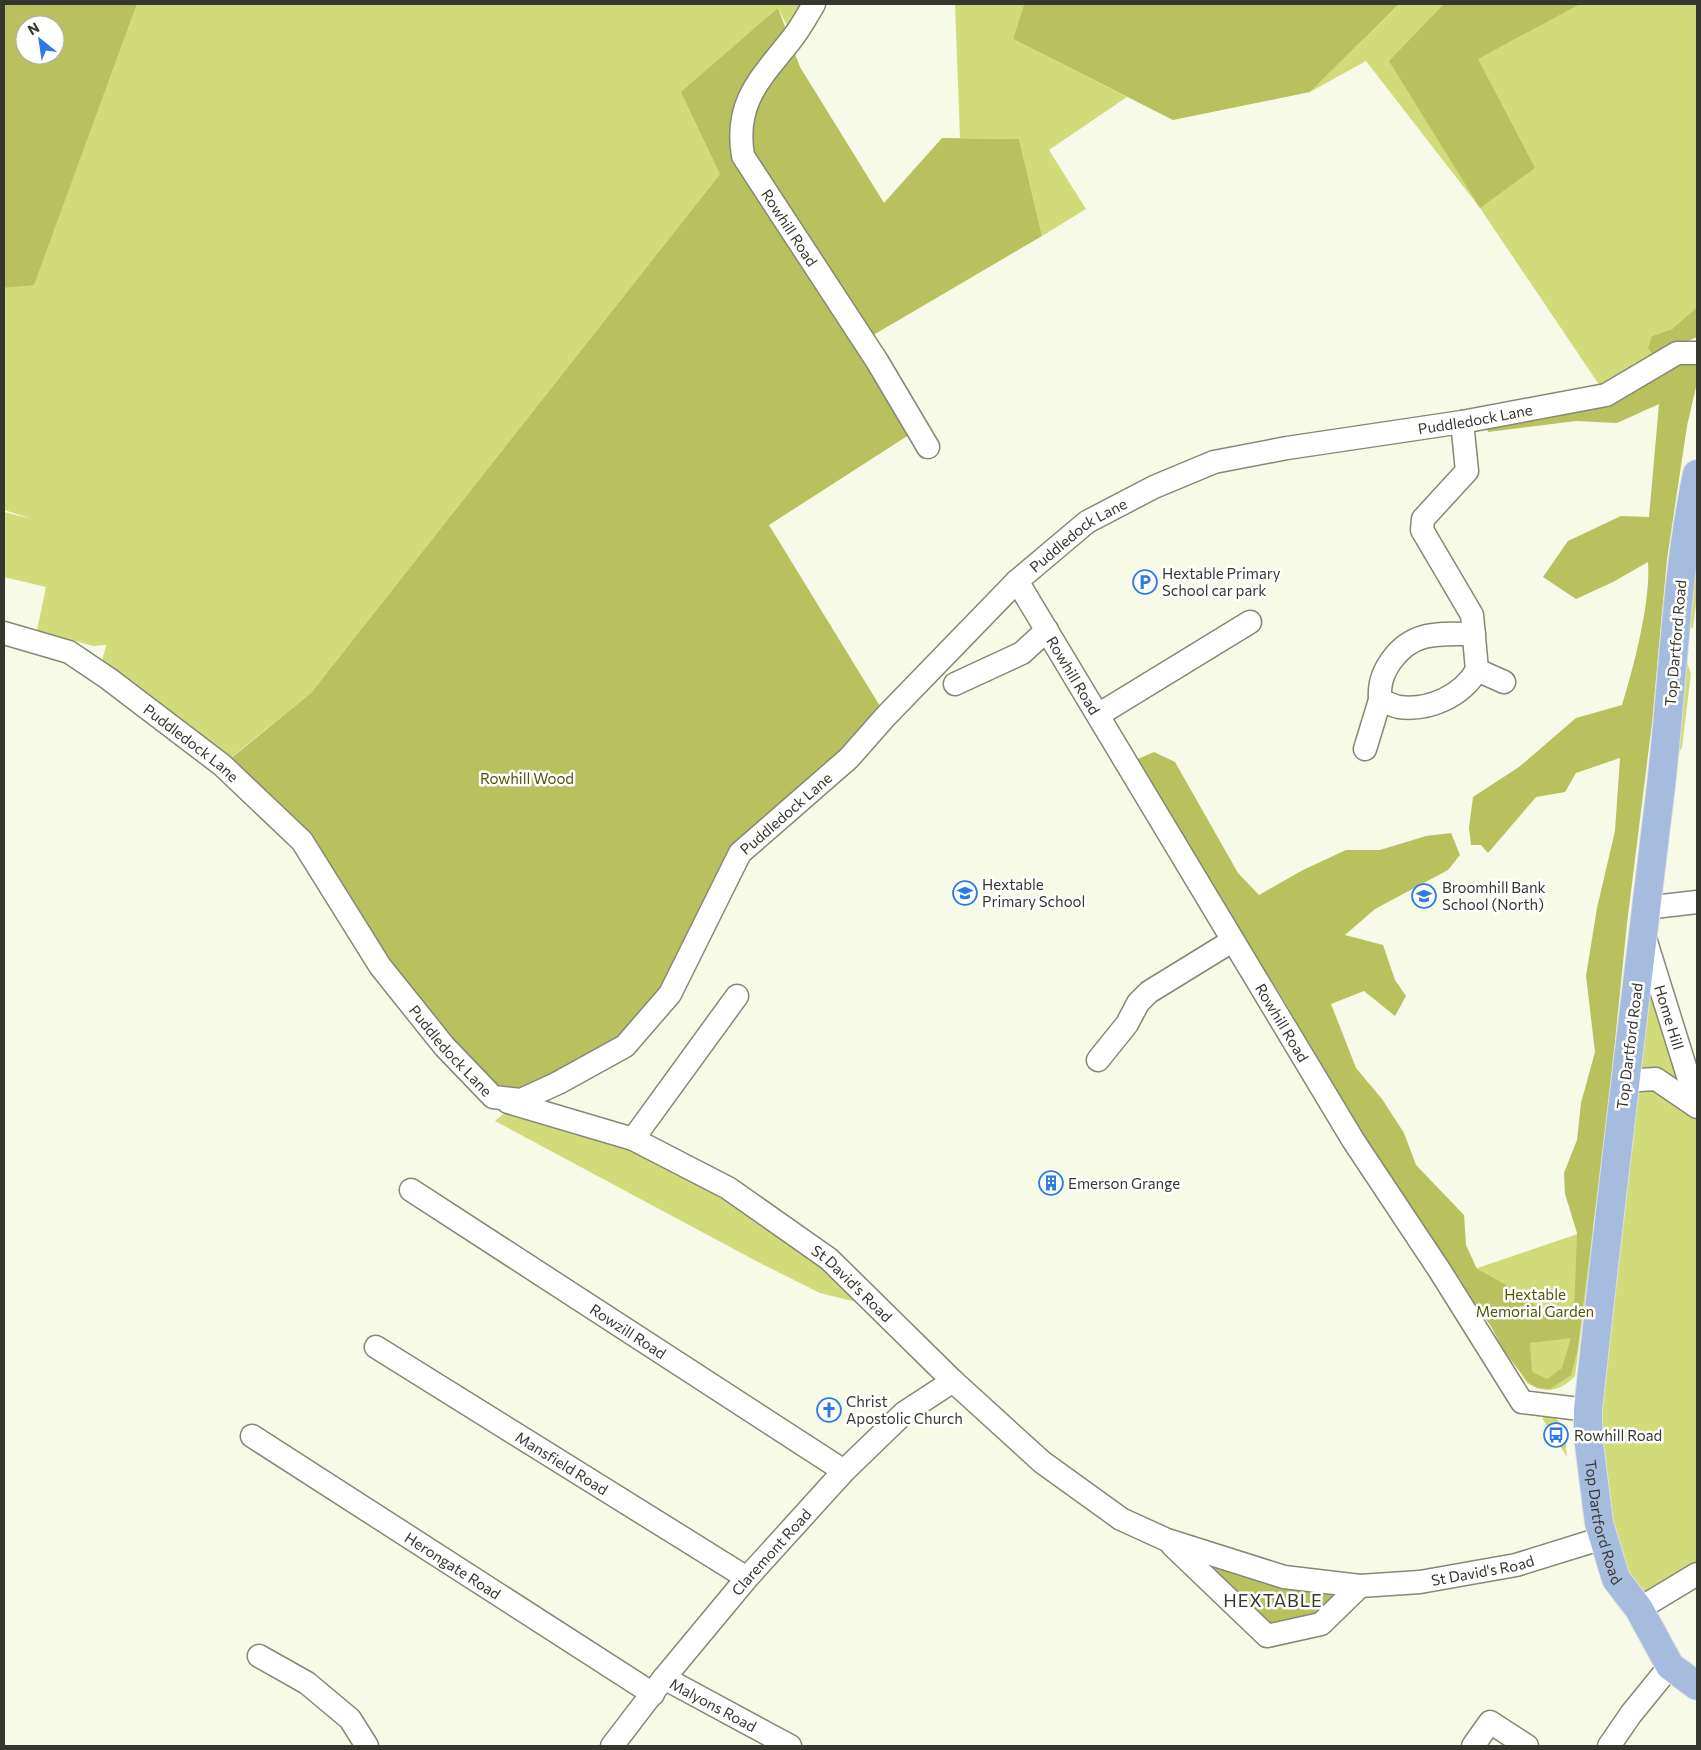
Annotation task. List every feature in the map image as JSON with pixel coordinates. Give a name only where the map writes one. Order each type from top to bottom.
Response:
[{"type":"main road","name":"Top Dartford Road","points":[[1670,1666],[1639,1609],[1616,1580],[1603,1538],[1593,1481],[1588,1410],[1624,1081],[1660,792],[1679,589],[1697,474]]},
{"type":"main road","points":[[1670,1666],[1697,1686]]},
{"type":"street","name":"Rowhill Road","points":[[814,4],[793,38],[758,80],[744,111],[740,137],[743,156],[877,361],[928,447]]},
{"type":"street","name":"Puddledock Lane","points":[[4,633],[69,652],[109,679],[222,765],[302,841],[380,966],[444,1046],[493,1097],[521,1100],[558,1083],[626,1046],[670,994],[740,853],[849,758],[886,716],[1017,582],[1087,522],[1154,487],[1214,462],[1286,448],[1462,422],[1606,395],[1677,353],[1697,353]]},
{"type":"street","points":[[1380,700],[1398,707],[1421,706],[1438,702],[1457,694],[1470,682],[1477,670],[1472,615],[1465,600],[1434,554],[1422,530],[1423,519],[1467,470],[1462,422]]},
{"type":"street","name":"Rowhill Road","points":[[1017,582],[1353,1140],[1440,1271],[1522,1402],[1588,1410]]},
{"type":"street","points":[[1098,715],[1250,622]]},
{"type":"street","points":[[955,684],[1022,653],[1047,630]]},
{"type":"street","points":[[1366,749],[1380,700],[1379,686],[1386,669],[1400,648],[1417,638],[1437,634],[1474,634]]},
{"type":"street","points":[[1477,670],[1504,682]]},
{"type":"street","points":[[1644,919],[1697,902]]},
{"type":"street","name":"Home Hill","points":[[1644,919],[1697,1106]]},
{"type":"street","points":[[1098,1060],[1127,1024],[1138,1003],[1149,992],[1232,940]]},
{"type":"street","points":[[633,1139],[737,996]]},
{"type":"street","name":"Home Hill","points":[[1624,1081],[1656,1079],[1697,1106]]},
{"type":"street","name":"St David's Road","points":[[493,1097],[633,1139],[728,1188],[829,1259],[953,1381],[1042,1462],[1121,1519],[1167,1540],[1284,1577],[1360,1586],[1420,1582],[1516,1564],[1603,1538]]},
{"type":"street","name":"Rowzill Road","points":[[411,1190],[844,1471]]},
{"type":"street","name":"Mansfield Road","points":[[376,1347],[747,1578]]},
{"type":"street","name":"Claremont Road","points":[[612,1746],[747,1578],[844,1471],[904,1413],[953,1381]]},
{"type":"street","name":"Herongate Road","points":[[252,1436],[659,1686]]},
{"type":"street","name":"St David's Road","points":[[1167,1540],[1266,1636],[1321,1624],[1360,1586]]},
{"type":"street","points":[[1639,1609],[1697,1574]]},
{"type":"street","points":[[259,1656],[307,1683],[350,1719],[366,1746]]},
{"type":"street","points":[[1608,1746],[1670,1666]]},
{"type":"street","name":"Malyons Road","points":[[659,1686],[790,1746]]},
{"type":"street","points":[[1473,1746],[1490,1722],[1527,1746]]},
{"type":"green space","points":[[4,4],[137,4],[34,285],[4,288]]},
{"type":"green space","points":[[137,4],[814,4],[793,38],[778,8],[720,174],[311,693],[222,765],[101,666],[106,645],[93,646],[37,630],[46,587],[4,577],[4,512],[32,519],[4,510],[4,288],[34,284]]},
{"type":"green space","points":[[955,4],[1024,4],[1013,39],[1127,97],[1049,150],[1086,209],[1042,236],[1019,139],[960,138]]},
{"type":"green space","points":[[1024,4],[1399,4],[1310,92],[1173,120],[1013,39]]},
{"type":"green space","points":[[1399,4],[1697,4],[1697,307],[1672,329],[1652,336],[1658,365],[1606,395],[1480,208],[1366,61],[1310,92]]},
{"type":"green space","points":[[1444,4],[1580,4],[1478,59],[1535,168],[1480,208],[1389,61]]},
{"type":"green space","name":"Rowhill Wood","points":[[778,8],[800,67],[884,203],[942,138],[1019,139],[1042,236],[858,344],[912,433],[769,525],[886,716],[739,852],[668,994],[624,1044],[557,1081],[496,1095],[445,1045],[302,840],[224,764],[311,693],[720,174],[681,92]]},
{"type":"green space","points":[[1697,307],[1697,337],[1654,357],[1648,348],[1652,336],[1672,329]]},
{"type":"green space","points":[[1697,358],[1697,383],[1687,426],[1667,559],[1652,723],[1627,924],[1607,1119],[1577,1352],[1571,1375],[1550,1389],[1537,1388],[1528,1382],[1503,1350],[1491,1326],[1463,1288],[1354,1124],[1286,1004],[1133,761],[1154,752],[1175,762],[1238,873],[1259,895],[1303,870],[1346,850],[1380,850],[1426,836],[1451,833],[1460,855],[1448,870],[1375,909],[1345,935],[1383,945],[1395,980],[1406,996],[1395,1016],[1364,991],[1331,1004],[1356,1068],[1382,1099],[1404,1133],[1416,1165],[1464,1215],[1466,1245],[1477,1269],[1514,1290],[1547,1317],[1574,1317],[1577,1233],[1565,1194],[1564,1173],[1577,1140],[1581,1103],[1595,1052],[1586,976],[1597,908],[1615,831],[1620,758],[1576,773],[1565,792],[1536,797],[1488,853],[1481,845],[1471,845],[1469,828],[1473,797],[1519,767],[1576,718],[1622,705],[1632,672],[1644,614],[1647,595],[1648,562],[1613,582],[1576,599],[1543,577],[1568,541],[1621,516],[1649,517],[1659,404],[1617,423],[1576,421],[1488,432],[1485,422],[1677,361]],"holes":[[[1571,1338],[1562,1368],[1547,1379],[1532,1372],[1530,1343]]]},
{"type":"green space","points":[[1697,487],[1697,597],[1693,628],[1688,627]]},
{"type":"green space","points":[[1686,659],[1691,674],[1682,747],[1674,764]]},
{"type":"green space","points":[[1643,931],[1697,1106],[1625,1080]]},
{"type":"green space","points":[[1656,1079],[1697,1107],[1697,1573],[1641,1609],[1593,1481],[1625,1081]]},
{"type":"green space","points":[[515,1104],[728,1188],[869,1298],[852,1301],[820,1293],[758,1262],[495,1121]]},
{"type":"green space","name":"Hextable Memorial Garden","points":[[1595,1228],[1575,1376],[1564,1385],[1552,1390],[1534,1387],[1527,1383],[1460,1274]]},
{"type":"green space","points":[[1550,1415],[1556,1418],[1563,1427],[1567,1457],[1542,1418]]},
{"type":"green space","points":[[1172,1544],[1355,1586],[1320,1621],[1266,1633]]},
{"type":"place","name":"Hextable Primary School car park","points":[[1145,582]]},
{"type":"place","name":"Hextable Primary School","points":[[965,893]]},
{"type":"place","name":"Broomhill Bank School (North)","points":[[1424,896]]},
{"type":"place","name":"Emerson Grange","points":[[1051,1183]]},
{"type":"place","name":"Christ Apostolic Church","points":[[829,1410]]},
{"type":"place","name":"Rowhill Road","points":[[1556,1435]]},
{"type":"district","name":"HEXTABLE","points":[[1273,1600]]}]
